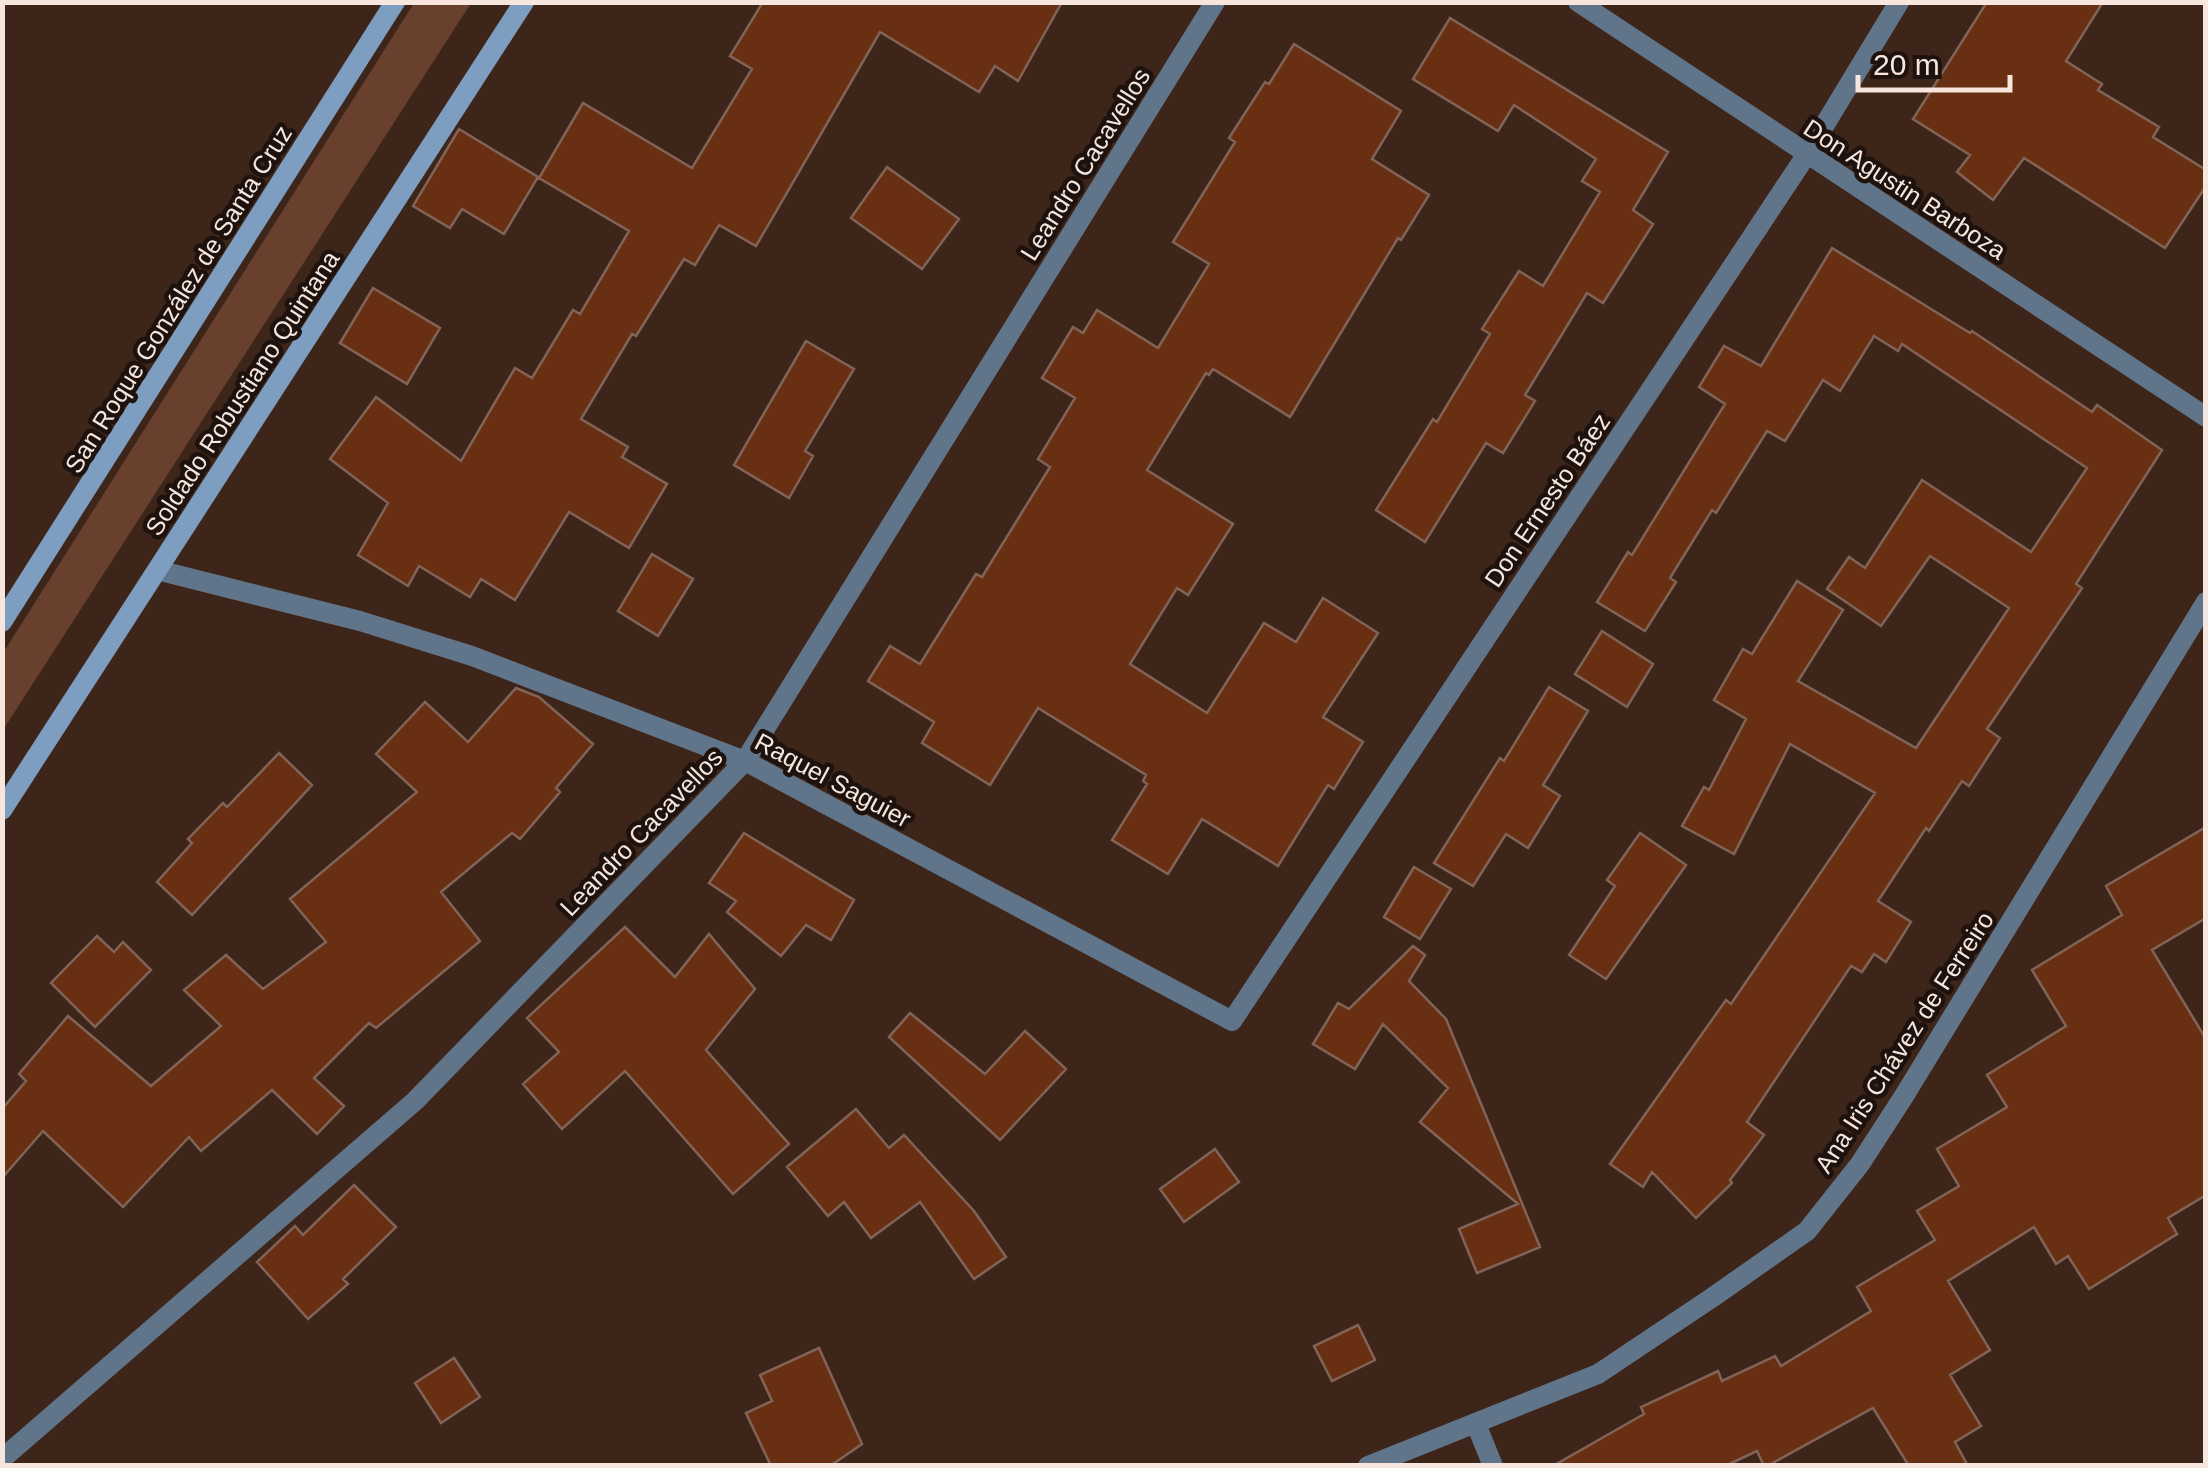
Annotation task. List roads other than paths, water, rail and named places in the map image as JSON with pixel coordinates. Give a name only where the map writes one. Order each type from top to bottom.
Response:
[{"type":"street","name":"San Roque González de Santa Cruz","points":[[2,622],[395,2]]},
{"type":"street","name":"Soldado Robustiano Quintana","points":[[2,810],[524,2]]},
{"type":"street","name":"Leandro Cacavellos","points":[[2,1459],[415,1101],[744,761],[1216,2]]},
{"type":"street","name":"Don Agustin Barboza","points":[[1578,2],[2206,417]]},
{"type":"street","name":"Don Ernesto Báez","points":[[1232,1021],[1807,154],[1899,2]]},
{"type":"street","name":"Raquel Saguier","points":[[157,570],[360,621],[472,656],[744,761],[1232,1021]]},
{"type":"street","name":"Ana Iris Chávez de Ferreiro","points":[[1368,1466],[1598,1374],[1807,1232],[1860,1164],[1904,1096],[2206,602]]},
{"type":"street","points":[[1476,1424],[1494,1466]]}]
